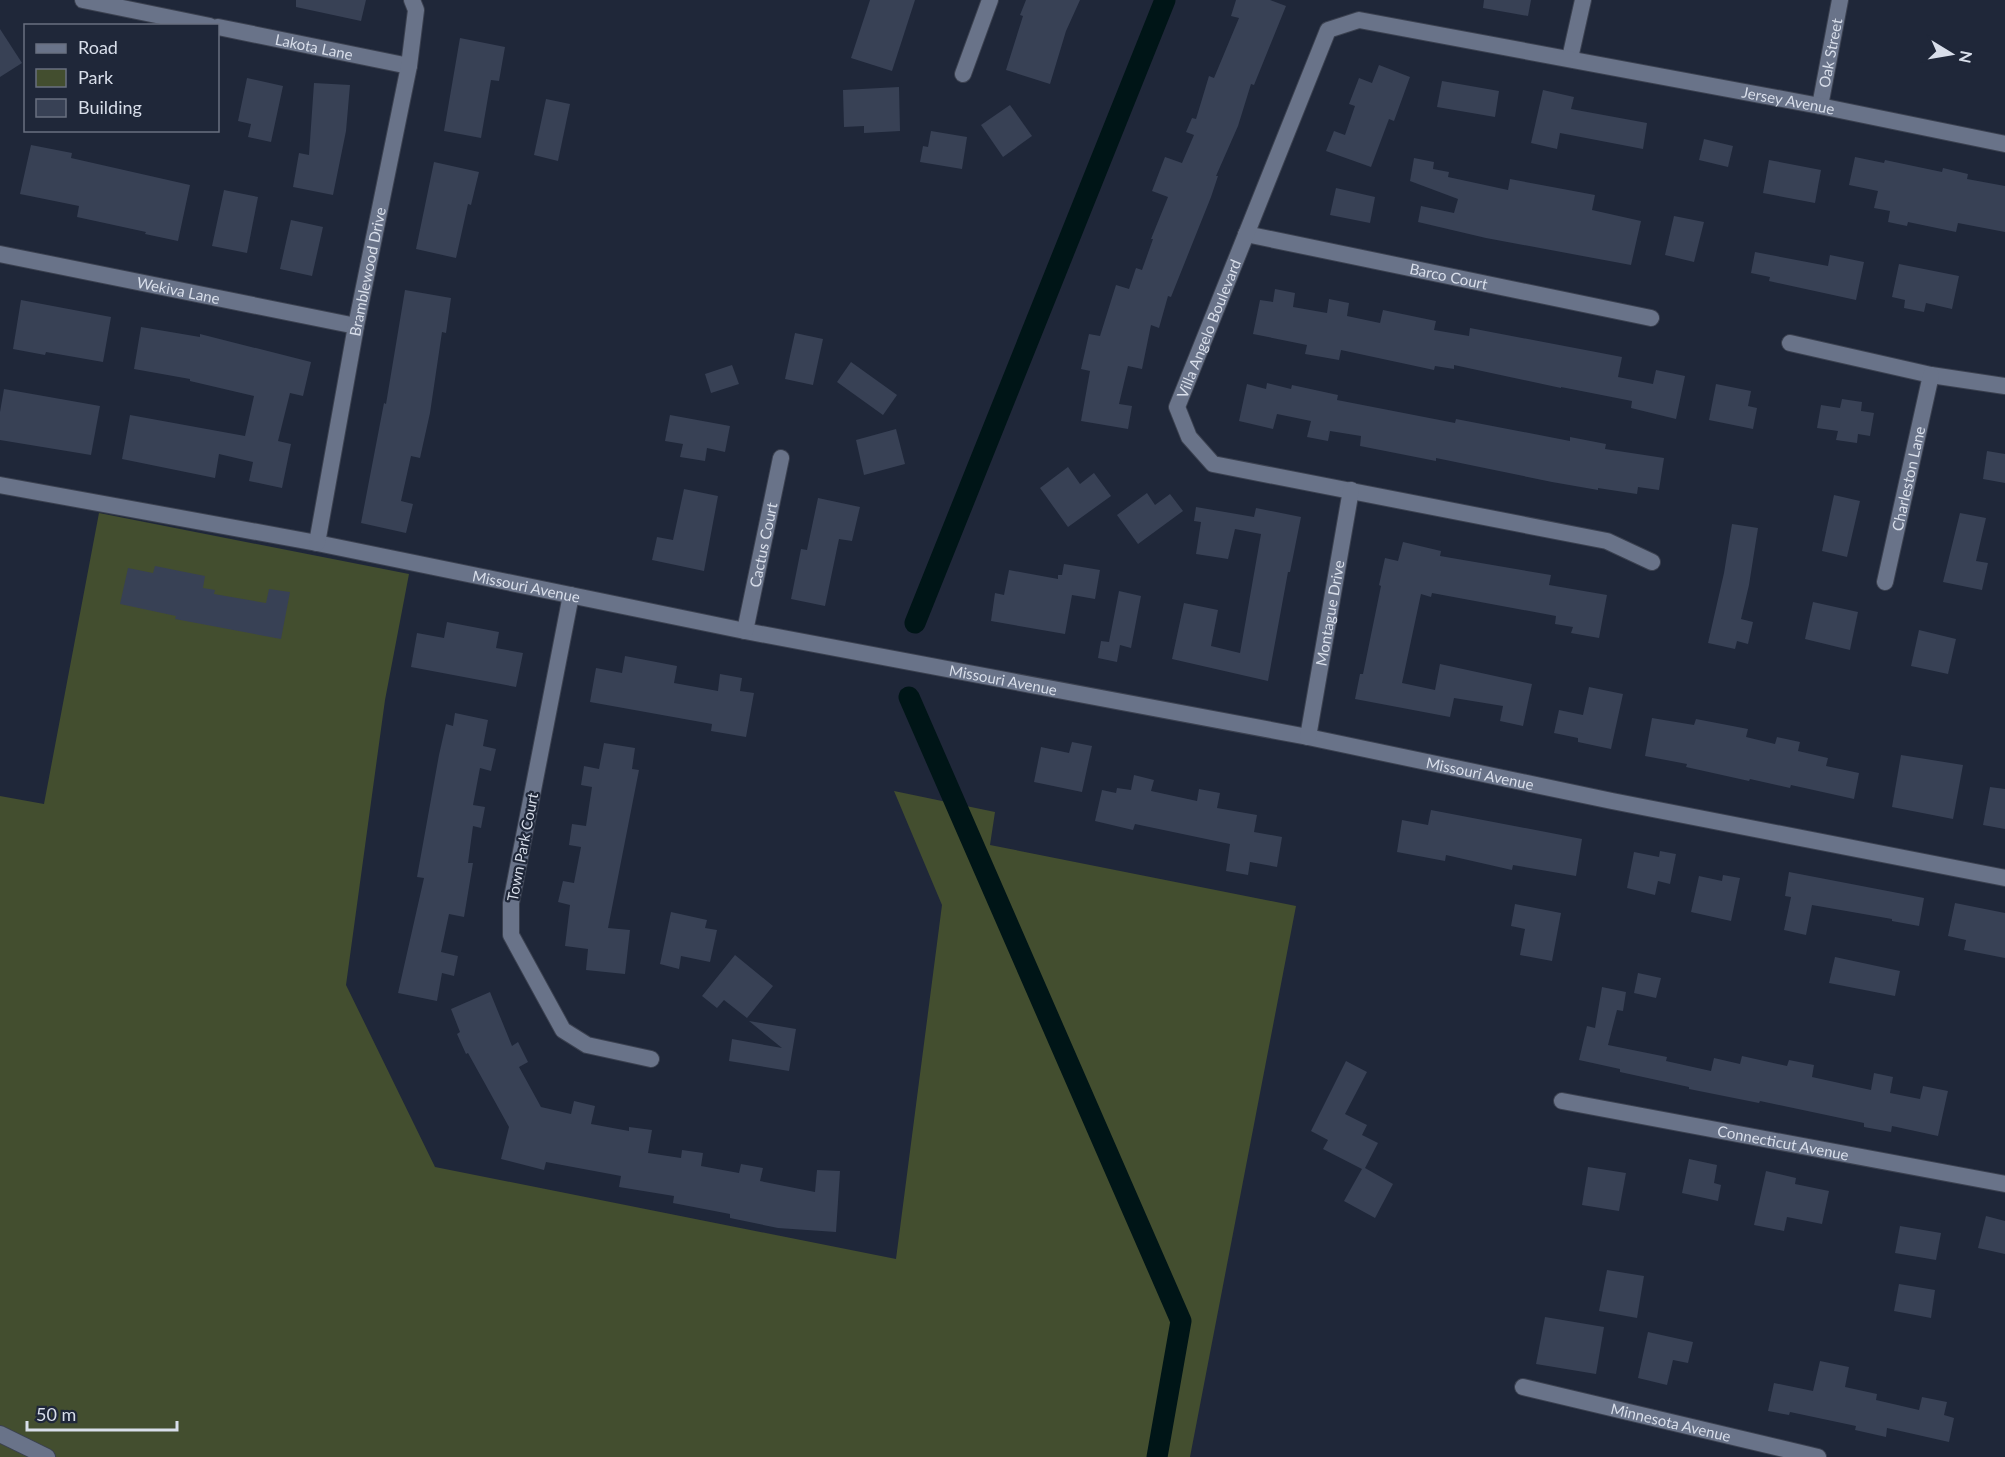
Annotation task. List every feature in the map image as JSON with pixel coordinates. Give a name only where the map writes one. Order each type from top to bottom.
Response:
[{"type":"street","points":[[83,0],[200,24]]},
{"type":"street","name":"Bramblewood Drive","points":[[317,543],[356,326],[409,66],[416,10],[412,0]]},
{"type":"street","points":[[963,74],[990,0]]},
{"type":"street","points":[[1570,58],[1583,0]]},
{"type":"street","name":"Oak Street","points":[[1820,106],[1840,0]]},
{"type":"street","name":"Villa Angelo Boulevard","points":[[1570,58],[1359,20],[1328,30],[1177,407],[1189,437],[1213,464],[1607,541],[1652,562]]},
{"type":"street","name":"Lakota Lane","points":[[219,27],[409,66]]},
{"type":"street","name":"Jersey Avenue","points":[[1570,58],[2005,144]]},
{"type":"street","name":"Barco Court","points":[[1246,234],[1651,318]]},
{"type":"street","name":"Wekiva Lane","points":[[0,254],[356,326]]},
{"type":"street","points":[[1790,343],[1931,375],[2005,386]]},
{"type":"street","name":"Charleston Lane","points":[[1885,582],[1931,375]]},
{"type":"street","name":"Cactus Court","points":[[745,631],[781,458]]},
{"type":"street","name":"Missouri Avenue","points":[[0,485],[317,543],[745,631],[1308,737],[1618,802],[2005,879]]},
{"type":"street","name":"Montague Drive","points":[[1308,737],[1351,490]]},
{"type":"street","name":"Town Park Court","points":[[571,595],[511,903],[511,935],[563,1030],[587,1045],[651,1059]]},
{"type":"street","name":"Connecticut Avenue","points":[[1562,1101],[2005,1184]]},
{"type":"street","name":"Minnesota Avenue","points":[[1523,1387],[1779,1453],[1818,1457]]},
{"type":"street","points":[[0,1434],[47,1457]]},
{"type":"green space","points":[[99,513],[409,574],[385,700],[346,985],[435,1167],[896,1259],[942,905],[894,791],[995,812],[990,845],[1296,906],[1190,1457],[0,1457],[0,796],[44,804]]},
{"type":"building","points":[[296,0],[366,0],[361,21],[296,7]]},
{"type":"building","points":[[870,0],[915,0],[892,71],[851,58]]},
{"type":"building","points":[[1026,0],[1080,0],[1066,31],[1050,84],[1006,70]]},
{"type":"building","points":[[1236,0],[1270,0],[1286,6],[1254,85],[1251,84],[1238,126],[1216,176],[1218,176],[1211,197],[1171,297],[1168,296],[1159,328],[1151,325],[1142,369],[1128,366],[1119,404],[1132,406],[1128,429],[1081,421],[1090,371],[1081,369],[1089,334],[1100,336],[1116,285],[1129,289],[1136,268],[1142,270],[1153,239],[1151,239],[1168,197],[1152,191],[1165,157],[1182,163],[1194,135],[1186,132],[1192,118],[1196,119],[1209,76],[1214,78],[1239,18],[1231,16]]},
{"type":"building","points":[[1484,0],[1531,0],[1528,16],[1483,8]]},
{"type":"building","points":[[0,29],[22,63],[0,77]]},
{"type":"building","points":[[460,38],[505,47],[499,81],[491,80],[481,138],[444,131]]},
{"type":"building","points":[[1379,65],[1410,77],[1394,121],[1389,119],[1371,167],[1326,151],[1334,131],[1345,135],[1355,106],[1349,104],[1359,78],[1372,83]]},
{"type":"building","points":[[247,78],[283,86],[271,142],[248,137],[251,124],[238,121]]},
{"type":"building","points":[[1442,81],[1499,91],[1495,117],[1437,107]]},
{"type":"building","points":[[314,83],[350,85],[346,131],[333,195],[293,187],[299,153],[309,155]]},
{"type":"building","points":[[899,87],[900,131],[864,133],[864,126],[844,127],[843,90]]},
{"type":"building","points":[[1543,90],[1574,97],[1571,109],[1647,123],[1643,149],[1560,133],[1557,149],[1531,143]]},
{"type":"building","points":[[546,99],[570,104],[558,161],[534,155]]},
{"type":"building","points":[[1010,105],[1032,136],[1003,157],[981,125]]},
{"type":"building","points":[[931,131],[967,137],[962,169],[920,162],[923,146],[928,147]]},
{"type":"building","points":[[1704,139],[1733,146],[1728,167],[1699,160]]},
{"type":"building","points":[[31,145],[72,153],[71,158],[190,185],[178,241],[77,217],[79,206],[20,194]]},
{"type":"building","points":[[1855,157],[1884,163],[1885,160],[1942,172],[1943,168],[1968,174],[1967,179],[2005,186],[2005,232],[1958,223],[1956,232],[1908,222],[1907,226],[1888,222],[1890,211],[1874,208],[1878,191],[1849,185]]},
{"type":"building","points":[[1414,158],[1434,162],[1433,169],[1449,172],[1448,177],[1508,190],[1510,179],[1595,195],[1592,210],[1641,221],[1631,265],[1486,238],[1418,222],[1421,206],[1454,213],[1458,199],[1410,181]]},
{"type":"building","points":[[1769,160],[1821,170],[1815,203],[1763,193]]},
{"type":"building","points":[[434,162],[479,172],[471,205],[468,204],[456,258],[416,249]]},
{"type":"building","points":[[1336,188],[1375,197],[1370,223],[1330,215]]},
{"type":"building","points":[[224,190],[258,197],[247,253],[212,246]]},
{"type":"building","points":[[1674,216],[1704,222],[1694,262],[1665,255]]},
{"type":"building","points":[[291,220],[323,227],[312,276],[280,269]]},
{"type":"building","points":[[1755,252],[1828,266],[1830,255],[1864,262],[1856,300],[1769,281],[1770,277],[1751,273]]},
{"type":"building","points":[[1899,264],[1959,276],[1952,309],[1926,303],[1924,312],[1904,308],[1905,300],[1892,297]]},
{"type":"building","points":[[1275,289],[1295,293],[1293,307],[1327,313],[1329,299],[1349,303],[1347,316],[1380,323],[1383,310],[1436,321],[1434,330],[1469,336],[1470,328],[1622,357],[1618,377],[1653,384],[1656,370],[1685,376],[1676,419],[1631,408],[1632,401],[1454,365],[1454,369],[1435,366],[1434,370],[1341,350],[1339,360],[1305,354],[1307,345],[1253,334],[1260,300],[1273,302]]},
{"type":"building","points":[[405,290],[451,298],[446,333],[442,332],[430,413],[420,458],[411,456],[401,501],[413,504],[406,533],[361,523],[384,403],[386,404]]},
{"type":"building","points":[[21,300],[111,317],[103,362],[13,349]]},
{"type":"building","points":[[141,327],[200,337],[200,334],[311,362],[303,396],[290,393],[278,441],[291,444],[282,488],[249,481],[253,462],[219,454],[215,478],[122,459],[130,415],[245,436],[254,396],[190,381],[190,379],[134,369]]},
{"type":"building","points":[[795,333],[823,339],[813,385],[785,379]]},
{"type":"building","points":[[851,362],[897,395],[883,415],[837,382]]},
{"type":"building","points":[[732,365],[739,384],[711,393],[705,374]]},
{"type":"building","points":[[1267,383],[1291,389],[1292,385],[1338,395],[1337,400],[1455,423],[1456,419],[1570,441],[1570,437],[1606,444],[1605,449],[1664,458],[1659,490],[1638,487],[1637,494],[1552,482],[1436,458],[1436,461],[1360,446],[1361,436],[1330,431],[1328,441],[1307,437],[1311,421],[1277,414],[1273,429],[1239,421],[1247,384],[1266,389]]},
{"type":"building","points":[[1716,384],[1751,391],[1748,406],[1757,408],[1753,429],[1709,420]]},
{"type":"building","points":[[4,389],[100,406],[91,455],[0,440],[0,412]]},
{"type":"building","points":[[1842,399],[1862,402],[1861,411],[1874,413],[1870,436],[1858,434],[1857,443],[1836,440],[1838,431],[1817,428],[1821,405],[1840,408]]},
{"type":"building","points":[[670,415],[730,426],[725,452],[707,448],[705,461],[680,457],[683,444],[665,441]]},
{"type":"building","points":[[896,429],[905,464],[864,475],[856,440]]},
{"type":"building","points":[[1987,451],[2005,454],[2005,483],[1983,479]]},
{"type":"building","points":[[1068,467],[1080,484],[1094,473],[1111,496],[1068,527],[1040,488]]},
{"type":"building","points":[[684,489],[718,496],[704,571],[652,560],[657,537],[673,540]]},
{"type":"building","points":[[1147,493],[1155,505],[1170,494],[1183,511],[1138,544],[1117,515]]},
{"type":"building","points":[[1834,495],[1860,501],[1847,557],[1822,551]]},
{"type":"building","points":[[818,498],[860,507],[852,541],[839,539],[825,606],[791,599],[801,549],[807,550]]},
{"type":"building","points":[[1196,507],[1254,517],[1256,508],[1301,517],[1290,572],[1288,572],[1268,681],[1172,659],[1184,603],[1218,610],[1211,646],[1240,653],[1261,534],[1235,529],[1228,559],[1196,554],[1201,522],[1194,521]]},
{"type":"building","points":[[1960,513],[1986,518],[1976,561],[1988,563],[1982,590],[1943,582]]},
{"type":"building","points":[[1732,524],[1758,528],[1741,619],[1753,622],[1748,644],[1737,641],[1735,649],[1708,643],[1724,573]]},
{"type":"building","points":[[1403,542],[1441,551],[1440,556],[1551,575],[1549,585],[1607,595],[1599,638],[1571,633],[1573,627],[1555,624],[1556,616],[1432,593],[1431,597],[1421,594],[1402,683],[1435,690],[1440,664],[1532,684],[1523,726],[1500,721],[1503,706],[1454,698],[1450,717],[1355,699],[1360,674],[1363,674],[1385,558],[1398,561]]},
{"type":"building","points":[[1064,564],[1100,570],[1095,599],[1072,595],[1065,634],[991,621],[995,593],[1004,595],[1009,570],[1058,579],[1058,575],[1062,575]]},
{"type":"building","points":[[155,566],[205,576],[203,588],[215,590],[214,594],[266,603],[269,589],[290,592],[281,639],[175,619],[176,616],[120,604],[128,568],[153,573]]},
{"type":"building","points":[[1119,591],[1141,596],[1131,648],[1120,645],[1117,662],[1098,658],[1101,641],[1109,642]]},
{"type":"building","points":[[1813,602],[1858,612],[1850,650],[1805,639]]},
{"type":"building","points":[[447,622],[499,632],[496,648],[523,653],[516,687],[411,667],[417,633],[444,638]]},
{"type":"building","points":[[1919,630],[1956,639],[1948,674],[1911,666]]},
{"type":"building","points":[[625,656],[677,666],[674,683],[718,691],[720,674],[742,678],[740,691],[754,693],[746,737],[711,731],[712,724],[590,702],[596,668],[622,673]]},
{"type":"building","points":[[1589,687],[1623,694],[1611,749],[1578,742],[1578,738],[1554,733],[1559,710],[1583,715]]},
{"type":"building","points":[[455,713],[488,720],[483,746],[496,749],[491,771],[480,768],[473,805],[485,807],[481,828],[473,826],[468,863],[473,863],[464,917],[449,914],[441,952],[458,956],[454,976],[442,973],[437,1001],[398,993],[424,878],[417,877],[439,755],[446,724],[453,726]]},
{"type":"building","points":[[1652,718],[1694,725],[1696,719],[1748,729],[1746,737],[1775,744],[1777,737],[1800,742],[1798,751],[1828,758],[1826,766],[1859,773],[1854,799],[1791,785],[1790,788],[1750,779],[1749,781],[1686,767],[1687,764],[1645,756]]},
{"type":"building","points":[[1072,742],[1092,746],[1082,792],[1034,782],[1041,747],[1069,753]]},
{"type":"building","points":[[604,743],[635,748],[632,769],[639,770],[608,928],[630,930],[625,974],[586,970],[588,949],[565,946],[570,905],[558,902],[563,881],[574,883],[581,847],[569,845],[572,824],[586,826],[592,787],[581,785],[584,766],[599,769]]},
{"type":"building","points":[[1901,755],[1963,765],[1953,819],[1892,807]]},
{"type":"building","points":[[1134,775],[1154,780],[1151,791],[1197,801],[1199,789],[1220,793],[1217,808],[1257,815],[1254,832],[1282,837],[1277,867],[1250,862],[1248,875],[1226,871],[1230,844],[1135,824],[1133,830],[1095,821],[1102,790],[1116,793],[1117,788],[1131,790]]},
{"type":"building","points":[[1990,787],[2005,789],[2005,829],[1983,825]]},
{"type":"building","points":[[1431,810],[1582,839],[1576,876],[1513,865],[1512,870],[1446,855],[1445,861],[1397,852],[1402,820],[1428,825]]},
{"type":"building","points":[[1660,851],[1676,854],[1670,884],[1658,881],[1655,895],[1627,888],[1634,852],[1659,857]]},
{"type":"building","points":[[1789,872],[1924,898],[1919,926],[1812,905],[1806,935],[1784,930],[1791,897],[1785,896]]},
{"type":"building","points":[[1723,875],[1740,878],[1731,921],[1691,912],[1699,876],[1722,881]]},
{"type":"building","points":[[1955,903],[2005,913],[2005,958],[1964,950],[1966,940],[1948,936]]},
{"type":"building","points":[[1515,904],[1561,913],[1552,961],[1520,955],[1525,929],[1511,926]]},
{"type":"building","points":[[671,912],[707,920],[705,928],[717,930],[710,962],[681,956],[679,969],[660,964]]},
{"type":"building","points":[[735,955],[773,986],[747,1018],[724,1000],[717,1008],[702,996]]},
{"type":"building","points":[[1835,957],[1900,971],[1895,996],[1829,983]]},
{"type":"building","points":[[1638,973],[1661,978],[1656,998],[1634,993]]},
{"type":"building","points":[[1602,987],[1626,992],[1623,1011],[1617,1010],[1608,1045],[1667,1057],[1666,1061],[1711,1071],[1714,1058],[1740,1064],[1742,1056],[1787,1066],[1789,1060],[1814,1065],[1812,1077],[1871,1090],[1874,1073],[1893,1077],[1890,1093],[1920,1099],[1923,1086],[1948,1091],[1938,1136],[1892,1126],[1891,1132],[1864,1127],[1864,1123],[1689,1089],[1689,1087],[1620,1072],[1620,1069],[1579,1060],[1587,1026],[1595,1028]]},
{"type":"building","points":[[490,992],[512,1046],[518,1042],[528,1062],[519,1067],[541,1107],[571,1114],[574,1101],[595,1106],[591,1124],[629,1131],[629,1127],[652,1130],[648,1153],[681,1158],[682,1150],[703,1153],[701,1166],[739,1173],[741,1164],[763,1168],[760,1181],[815,1192],[817,1170],[840,1171],[836,1232],[778,1228],[730,1218],[730,1214],[673,1203],[674,1196],[619,1187],[621,1176],[546,1162],[544,1170],[501,1159],[509,1127],[468,1053],[466,1054],[457,1034],[460,1032],[451,1009]]},
{"type":"building","points":[[749,1021],[796,1029],[789,1071],[729,1061],[732,1039],[782,1048]]},
{"type":"building","points":[[1346,1061],[1367,1072],[1345,1114],[1367,1125],[1362,1135],[1378,1143],[1365,1168],[1393,1184],[1375,1218],[1344,1201],[1362,1169],[1323,1149],[1328,1140],[1311,1131]]},
{"type":"building","points":[[1689,1159],[1717,1165],[1714,1183],[1721,1185],[1718,1201],[1682,1193]]},
{"type":"building","points":[[1588,1167],[1626,1173],[1619,1211],[1582,1205]]},
{"type":"building","points":[[1766,1171],[1796,1178],[1795,1184],[1829,1191],[1822,1224],[1787,1217],[1784,1231],[1754,1225]]},
{"type":"building","points":[[1986,1216],[2005,1221],[2005,1254],[1978,1248]]},
{"type":"building","points":[[1900,1226],[1941,1233],[1936,1260],[1895,1253]]},
{"type":"building","points":[[1607,1270],[1644,1276],[1637,1318],[1599,1311]]},
{"type":"building","points":[[1899,1284],[1935,1290],[1931,1318],[1894,1311]]},
{"type":"building","points":[[1545,1317],[1604,1327],[1596,1374],[1536,1364]]},
{"type":"building","points":[[1648,1332],[1693,1342],[1688,1363],[1673,1360],[1667,1385],[1638,1378]]},
{"type":"building","points":[[1820,1361],[1849,1367],[1845,1387],[1877,1394],[1876,1400],[1919,1410],[1922,1397],[1947,1402],[1944,1415],[1954,1418],[1949,1442],[1887,1428],[1886,1437],[1855,1430],[1856,1426],[1790,1412],[1789,1415],[1768,1411],[1774,1383],[1813,1391]]},
{"type":"waterway","points":[[915,623],[1165,0]]},
{"type":"waterway","points":[[909,697],[1181,1321],[1157,1457]]}]
